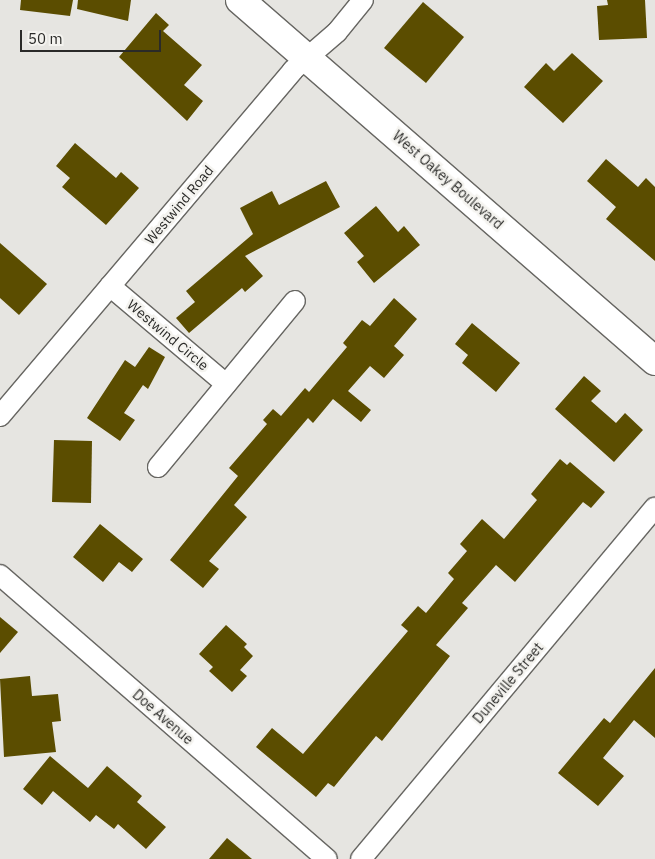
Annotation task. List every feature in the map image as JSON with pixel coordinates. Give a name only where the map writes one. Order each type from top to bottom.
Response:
[{"type":"main road","name":"West Oakey Boulevard","points":[[240,0],[655,361]]},
{"type":"street","name":"Westwind Road","points":[[0,416],[305,57],[337,32],[363,0]]},
{"type":"street","name":"Westwind Circle","points":[[110,286],[226,384]]},
{"type":"street","points":[[158,467],[295,300]]},
{"type":"street","name":"Duneville Street","points":[[361,859],[655,508]]},
{"type":"street","name":"Doe Avenue","points":[[0,575],[327,859]]},
{"type":"building","points":[[21,0],[73,0],[70,16],[20,10]]},
{"type":"building","points":[[78,0],[131,0],[128,21],[77,9]]},
{"type":"building","points":[[607,0],[645,0],[647,38],[599,40],[597,6],[608,5]]},
{"type":"building","points":[[423,2],[464,37],[426,83],[384,48]]},
{"type":"building","points":[[156,13],[169,25],[163,31],[202,65],[184,85],[203,101],[187,121],[119,57]]},
{"type":"building","points":[[572,53],[603,81],[563,123],[524,87],[546,63],[554,71]]},
{"type":"building","points":[[75,143],[116,178],[121,172],[139,188],[106,225],[62,187],[70,178],[56,166]]},
{"type":"building","points":[[606,159],[638,187],[646,178],[655,187],[655,261],[606,219],[616,207],[587,181]]},
{"type":"building","points":[[326,181],[340,207],[245,256],[263,276],[245,292],[242,288],[189,333],[176,318],[195,302],[186,291],[253,234],[240,208],[272,191],[279,205]]},
{"type":"building","points":[[376,206],[398,232],[404,226],[420,245],[374,283],[357,262],[364,256],[344,233]]},
{"type":"building","points":[[0,243],[47,284],[19,315],[0,298]]},
{"type":"building","points":[[394,298],[417,319],[394,346],[404,355],[384,378],[370,366],[348,391],[371,410],[361,422],[333,399],[313,423],[308,418],[234,505],[247,517],[209,561],[219,569],[203,588],[170,560],[238,476],[229,468],[267,424],[263,420],[273,409],[281,416],[305,388],[309,392],[347,347],[343,343],[362,320],[370,326]]},
{"type":"building","points":[[472,323],[520,363],[496,392],[462,363],[468,355],[455,344]]},
{"type":"building","points":[[149,347],[165,357],[148,389],[143,385],[124,413],[135,420],[120,441],[87,418],[125,360],[135,367]]},
{"type":"building","points":[[584,376],[601,391],[591,401],[616,423],[625,413],[643,430],[614,462],[555,409]]},
{"type":"building","points":[[54,440],[92,441],[91,503],[52,502]]},
{"type":"building","points":[[560,459],[567,465],[570,462],[605,492],[591,508],[583,502],[515,582],[496,565],[462,603],[468,608],[436,645],[450,656],[382,741],[376,736],[334,787],[328,783],[316,797],[256,747],[272,728],[303,754],[408,631],[401,625],[418,606],[426,613],[454,579],[448,573],[467,551],[460,544],[482,519],[504,539],[537,500],[531,494]]},
{"type":"building","points":[[100,524],[143,559],[132,572],[119,562],[103,582],[73,557]]},
{"type":"building","points":[[0,617],[18,632],[0,653]]},
{"type":"building","points":[[226,625],[247,644],[244,647],[253,656],[240,670],[247,676],[232,692],[209,671],[213,667],[199,654]]},
{"type":"building","points":[[655,668],[655,738],[634,720],[603,758],[624,776],[598,806],[558,773],[604,718],[610,723]]},
{"type":"building","points":[[30,676],[32,696],[58,694],[61,721],[52,722],[56,752],[4,757],[0,679]]},
{"type":"building","points":[[50,756],[88,788],[107,766],[142,796],[137,802],[166,827],[146,849],[118,824],[114,829],[96,815],[90,822],[53,791],[42,805],[23,789]]},
{"type":"building","points":[[227,838],[252,859],[209,859]]}]
